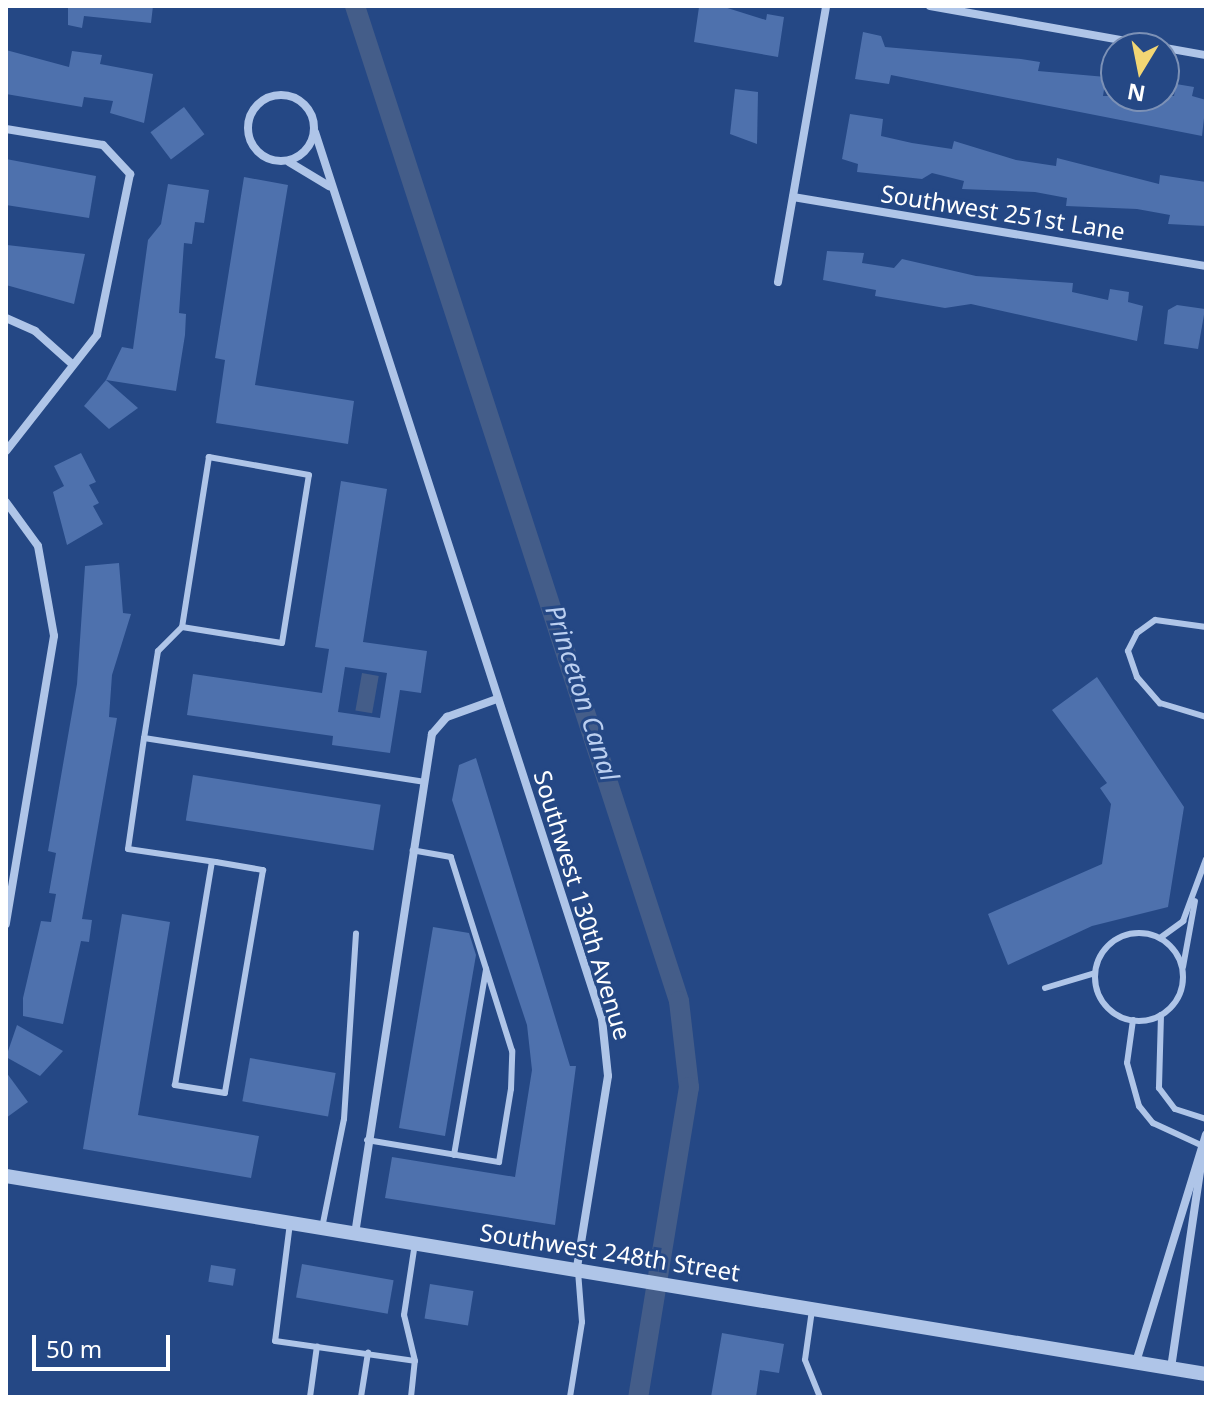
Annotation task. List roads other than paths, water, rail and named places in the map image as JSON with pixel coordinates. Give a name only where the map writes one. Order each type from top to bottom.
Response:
[{"type":"street","points":[[778,282],[826,6]]},
{"type":"street","points":[[930,6],[1206,55]]},
{"type":"street","points":[[288,161],[309,147],[315,132],[299,100],[272,96],[257,106],[248,122],[255,148],[288,161],[329,186]]},
{"type":"street","points":[[6,129],[103,145],[118,155],[130,174],[103,316],[72,364],[6,451]]},
{"type":"street","name":"Southwest 130th Avenue","points":[[315,132],[329,186],[497,699],[609,1056],[577,1268]]},
{"type":"street","name":"Southwest 251st Lane","points":[[793,197],[1206,266]]},
{"type":"street","points":[[6,318],[35,331],[72,364]]},
{"type":"street","points":[[6,502],[38,546],[54,636],[6,924]]},
{"type":"street","points":[[355,1234],[413,850],[437,724],[497,699]]},
{"type":"street","points":[[1136,1362],[1206,1135]]},
{"type":"street","points":[[1171,1368],[1203,1146]]},
{"type":"street","name":"Southwest 248th Street","points":[[6,1176],[1206,1374]]},
{"type":"lane","points":[[182,627],[282,643],[309,475],[209,457],[182,627],[158,651],[128,849],[212,862],[263,870],[225,1093],[175,1085],[212,862]]},
{"type":"lane","points":[[1206,627],[1155,620],[1137,633],[1128,651],[1137,677],[1160,703],[1206,717]]},
{"type":"lane","points":[[144,738],[424,782]]},
{"type":"lane","points":[[367,1140],[499,1162],[512,1051],[451,857],[413,850]]},
{"type":"lane","points":[[1095,973],[1107,1007],[1133,1020],[1161,1015],[1181,993],[1195,898],[1206,859]]},
{"type":"lane","points":[[1160,938],[1183,921],[1195,898]]},
{"type":"lane","points":[[1045,988],[1095,973],[1113,941],[1136,932],[1160,938],[1183,967]]},
{"type":"lane","points":[[322,1228],[344,1119],[356,933]]},
{"type":"lane","points":[[454,1155],[486,965]]},
{"type":"lane","points":[[1161,1015],[1159,1088],[1175,1109],[1206,1119]]},
{"type":"lane","points":[[1133,1020],[1127,1063],[1139,1106],[1153,1123],[1203,1146]]},
{"type":"lane","points":[[290,1223],[275,1341],[415,1361]]},
{"type":"lane","points":[[411,1397],[415,1361],[404,1315],[415,1243]]},
{"type":"lane","points":[[570,1397],[582,1322],[577,1268]]},
{"type":"lane","points":[[813,1307],[805,1360],[820,1397]]},
{"type":"lane","points":[[310,1397],[317,1346]]},
{"type":"lane","points":[[361,1397],[368,1353]]},
{"type":"water","points":[[362,673],[379,676],[372,713],[355,710]]},
{"type":"waterway","name":"Princeton Canal","points":[[355,6],[679,1001],[689,1087],[638,1397]]}]
